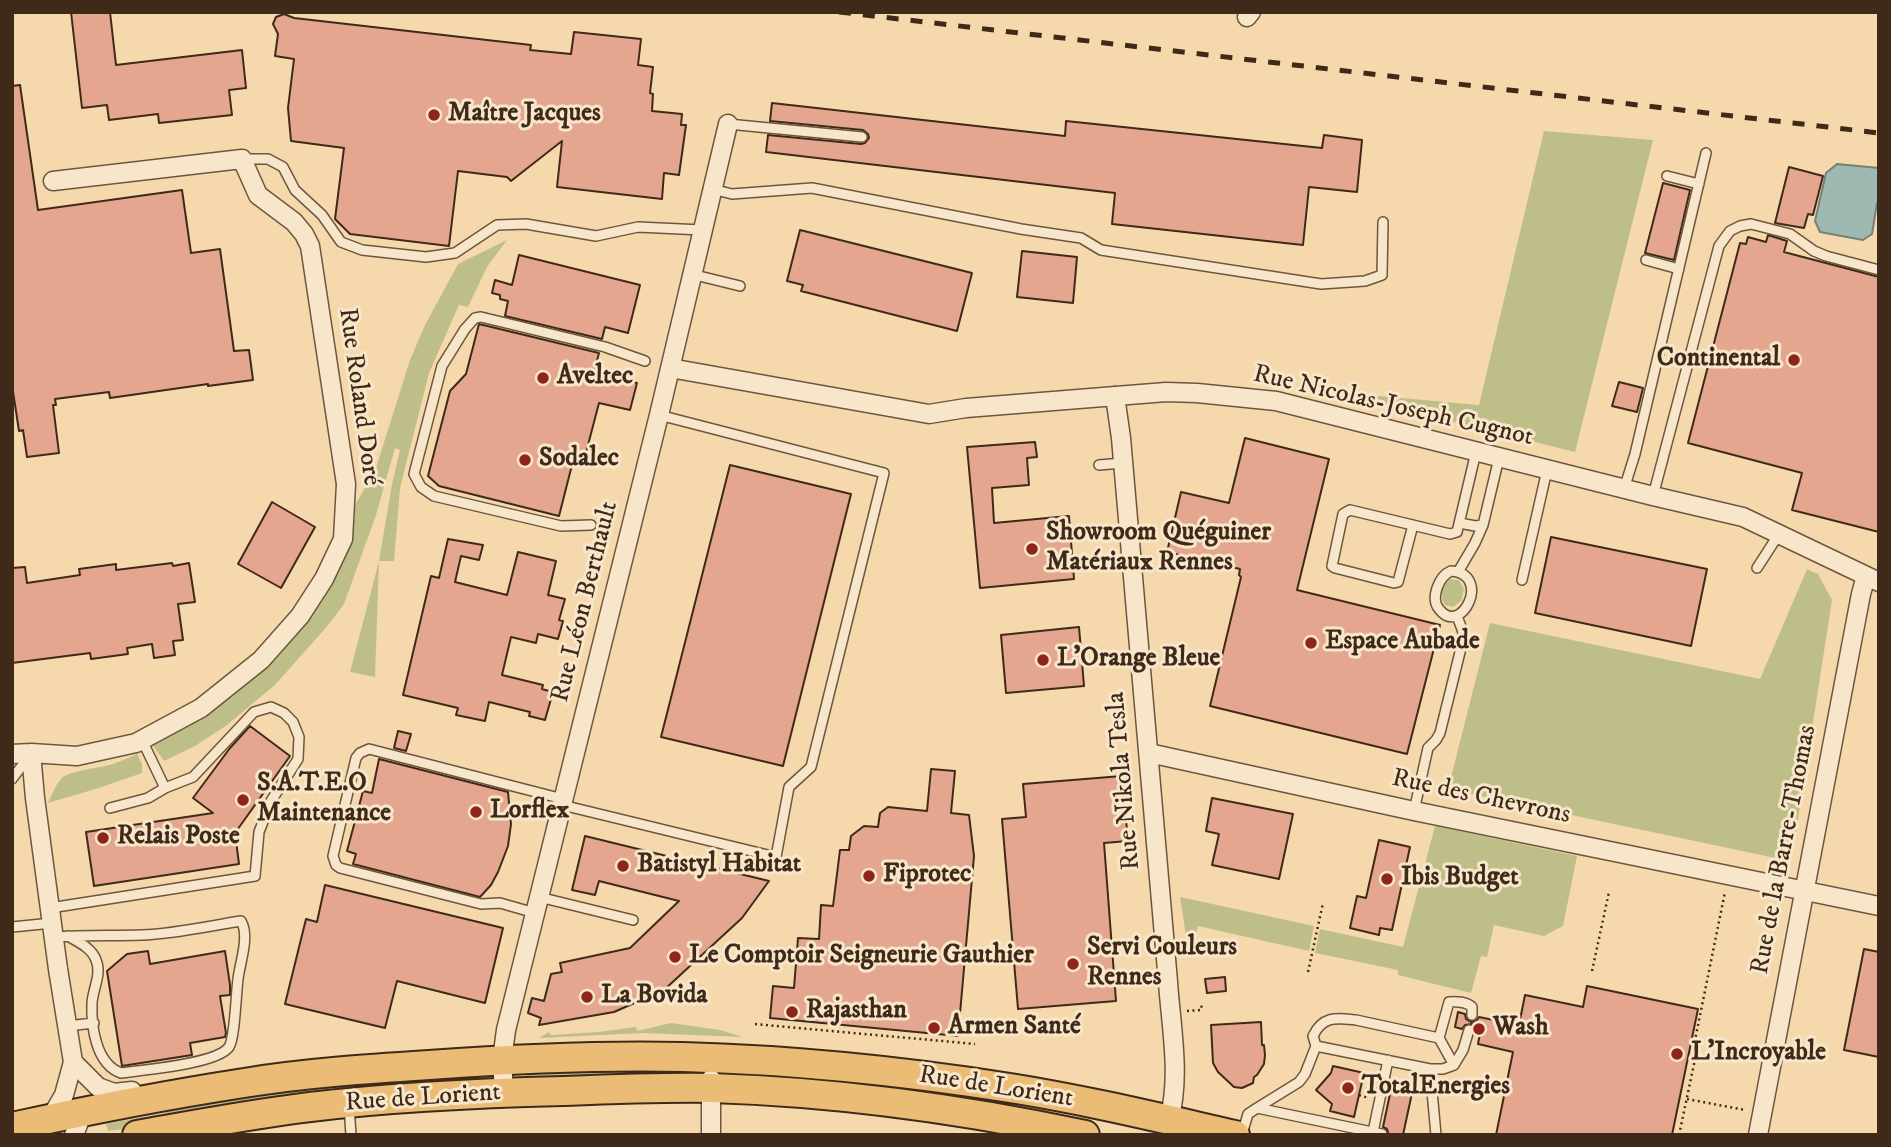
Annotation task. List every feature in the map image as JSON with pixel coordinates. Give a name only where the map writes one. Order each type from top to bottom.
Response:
[{"type":"main road","name":"Rue de Lorient","points":[[12,1127],[50,1119],[79,1123],[245,1082],[502,1060],[619,1057],[712,1059],[835,1067],[993,1106],[1085,1135]]},
{"type":"main road","name":"Rue de Lorient","points":[[137,1135],[250,1115],[348,1104],[504,1092],[711,1088],[820,1095],[944,1109],[993,1106],[1040,1093],[1235,1135]]},
{"type":"street","name":"Rue Léon Berthault","points":[[504,1092],[502,1060],[506,1030],[659,415],[728,124]]},
{"type":"street","points":[[53,181],[242,159]]},
{"type":"street","name":"Rue Roland Doré","points":[[12,754],[78,756],[136,743],[201,708],[261,660],[300,616],[324,579],[342,539],[346,484],[310,246],[294,222],[258,195],[242,159]]},
{"type":"street","name":"Rue Nicolas-Joseph Cugnot","points":[[670,368],[929,414],[966,408],[1166,392],[1276,401],[1476,453],[1743,517],[1872,579]]},
{"type":"street","name":"Rue Nikola Tesla","points":[[1115,396],[1149,753],[1174,1071],[1174,1098],[1169,1120]]},
{"type":"street","name":"Rue de la Barre-Thomas","points":[[1758,1135],[1861,594],[1872,579]]},
{"type":"street","points":[[31,753],[73,1062],[64,1095],[50,1119]]},
{"type":"street","name":"Rue des Chevrons","points":[[1149,753],[1414,811],[1804,890]]},
{"type":"street","points":[[1804,890],[1879,906]]},
{"type":"street","points":[[711,1135],[712,1059]]},
{"type":"street","name":"Rue de Lorient","points":[[73,1062],[98,1087],[114,1093],[227,1076],[245,1082]]},
{"type":"lane","points":[[728,124],[862,137]]},
{"type":"lane","points":[[1623,489],[1635,454],[1706,153]]},
{"type":"lane","points":[[242,159],[268,159],[283,167],[295,190],[322,215],[341,242],[362,250],[426,257],[455,253],[497,225],[526,224],[596,236],[638,227],[702,230]]},
{"type":"lane","points":[[1667,176],[1699,184]]},
{"type":"lane","points":[[712,189],[732,194],[812,188],[1021,229],[1081,238],[1101,250],[1321,284],[1365,281],[1382,275],[1383,222]]},
{"type":"lane","points":[[1653,496],[1719,246],[1730,231],[1751,224],[1790,234],[1826,257],[1879,270]]},
{"type":"lane","points":[[1646,261],[1679,269]]},
{"type":"lane","points":[[691,274],[740,286]]},
{"type":"lane","points":[[591,525],[561,526],[434,496],[421,487],[414,474],[442,366],[465,329],[475,318],[481,317],[605,347],[645,361]]},
{"type":"lane","points":[[633,920],[537,905],[481,904],[340,868],[333,856],[356,758],[369,749],[776,857],[789,787],[811,767],[884,473],[659,415]]},
{"type":"lane","points":[[1413,525],[1398,582],[1332,566],[1343,514],[1346,511],[1350,510],[1413,525],[1450,534],[1457,532],[1476,453]]},
{"type":"lane","points":[[1458,572],[1483,525],[1499,458]]},
{"type":"lane","points":[[1099,465],[1123,463]]},
{"type":"lane","points":[[1522,580],[1547,470]]},
{"type":"lane","points":[[1460,523],[1483,525]]},
{"type":"lane","points":[[1756,568],[1779,534]]},
{"type":"lane","points":[[1451,571],[1469,578],[1471,589],[1468,606],[1457,616],[1441,612],[1436,606],[1441,578],[1451,571]]},
{"type":"lane","points":[[1414,811],[1428,748],[1440,733],[1462,644],[1463,632],[1457,616]]},
{"type":"lane","points":[[56,926],[255,876],[259,832],[271,801],[298,759],[299,737],[293,722],[284,713],[271,707],[254,712],[193,777],[148,798],[110,808]]},
{"type":"lane","points":[[142,740],[165,788]]},
{"type":"lane","points":[[12,779],[31,753]]},
{"type":"lane","points":[[12,927],[56,926],[110,934],[144,935],[241,921],[244,941],[235,996],[232,1039],[228,1049],[220,1055],[174,1066],[121,1073],[113,1070],[105,1064],[99,1053],[94,1023],[92,1002],[98,975],[96,960],[90,951],[56,926]]},
{"type":"lane","points":[[1454,1065],[1439,1038],[1449,1002],[1469,1005],[1472,1007],[1472,1015]]},
{"type":"lane","points":[[1242,1135],[1248,1114],[1299,1082],[1305,1074],[1316,1046],[1314,1036],[1321,1023],[1334,1019],[1356,1020],[1439,1038]]},
{"type":"lane","points":[[68,1026],[94,1023]]},
{"type":"lane","points":[[1316,1046],[1430,1069],[1443,1069],[1454,1065],[1469,1030]]},
{"type":"lane","points":[[1257,1108],[1377,1133],[1388,1060]]},
{"type":"lane","points":[[1430,1069],[1436,1135]]},
{"type":"lane","points":[[348,1104],[351,1135]]},
{"type":"path","points":[[1679,1135],[1698,1050],[1693,1050],[1729,875]]},
{"type":"path","points":[[1591,971],[1609,892]]},
{"type":"path","points":[[1308,972],[1323,903]]},
{"type":"path","points":[[755,1024],[975,1044]]},
{"type":"path","points":[[1686,1098],[1762,1114]]},
{"type":"green space","points":[[1544,131],[1653,140],[1575,452],[1334,392],[1479,405]]},
{"type":"green space","points":[[507,240],[487,267],[468,307],[459,305],[429,373],[400,488],[394,561],[379,561],[400,450],[395,448],[376,515],[344,604],[330,623],[275,685],[227,725],[195,746],[164,761],[152,744],[237,692],[272,660],[317,603],[353,536],[355,505],[375,471],[410,360],[425,325],[458,264]]},
{"type":"green space","points":[[379,561],[375,677],[350,672]]},
{"type":"green space","points":[[1807,569],[1818,574],[1832,600],[1794,845],[1780,859],[1448,789],[1490,623],[1760,679]]},
{"type":"green space","points":[[1449,579],[1459,580],[1464,589],[1461,601],[1453,607],[1445,605],[1442,598],[1443,588]]},
{"type":"green space","points":[[137,754],[142,764],[142,773],[48,803],[62,778],[110,765]]},
{"type":"green space","points":[[1435,826],[1577,856],[1563,926],[1544,936],[1494,925],[1487,957],[1481,956],[1471,993],[1398,975],[1398,970],[1315,953],[1320,929],[1403,947]]},
{"type":"green space","points":[[1180,897],[1314,926],[1309,951],[1198,926],[1195,938],[1186,936]]},
{"type":"green space","points":[[671,1023],[720,1030],[743,1037],[644,1033],[539,1038],[549,1032],[551,1035],[636,1027],[637,1031]]},
{"type":"green space","points":[[676,1068],[677,1080],[528,1080],[526,1077],[527,1070]]},
{"type":"green space","points":[[426,1073],[428,1087],[108,1131],[106,1124],[165,1113],[182,1104]]},
{"type":"water","points":[[1837,164],[1879,168],[1879,203],[1872,234],[1863,240],[1820,232],[1815,221],[1826,173]]},
{"type":"building","points":[[71,12],[110,12],[116,65],[242,50],[246,88],[229,90],[232,115],[159,123],[158,114],[109,120],[107,105],[82,108]]},
{"type":"building","points":[[284,14],[294,18],[531,45],[530,50],[571,54],[574,32],[641,39],[638,65],[653,67],[650,93],[653,94],[652,111],[682,114],[681,125],[686,125],[679,175],[664,173],[662,199],[557,187],[562,141],[511,181],[507,177],[458,171],[449,246],[350,234],[335,219],[344,148],[291,141],[288,108],[294,59],[275,56],[278,34],[273,24],[276,17]]},
{"type":"building","points":[[20,85],[38,210],[182,190],[191,253],[220,249],[234,351],[249,350],[253,380],[110,398],[109,392],[55,399],[56,405],[53,405],[59,453],[27,457],[23,430],[19,431],[12,385],[12,86]]},
{"type":"building","points":[[772,103],[1065,136],[1066,121],[1322,148],[1324,135],[1362,140],[1357,192],[1309,187],[1303,245],[1112,224],[1115,193],[766,152],[768,135],[861,144],[869,138],[863,130],[770,121]]},
{"type":"building","points":[[1789,167],[1823,176],[1813,215],[1808,214],[1804,228],[1775,223]]},
{"type":"building","points":[[1663,183],[1690,190],[1674,260],[1645,253]]},
{"type":"building","points":[[800,230],[972,273],[957,331],[801,291],[803,285],[787,281]]},
{"type":"building","name":"Continental","points":[[1768,235],[1787,241],[1784,252],[1879,277],[1879,532],[1792,510],[1802,473],[1688,443],[1740,243],[1746,244],[1748,237],[1766,242]]},
{"type":"building","points":[[1022,251],[1077,257],[1073,303],[1017,297]]},
{"type":"building","points":[[519,255],[640,285],[628,333],[605,327],[602,339],[505,316],[508,301],[492,293],[495,280],[512,285]]},
{"type":"building","points":[[479,324],[599,353],[594,372],[637,383],[630,410],[599,403],[583,464],[573,461],[559,516],[439,486],[428,476],[450,391],[466,374]]},
{"type":"building","points":[[1619,382],[1643,388],[1637,412],[1612,406]]},
{"type":"building","points":[[1245,438],[1329,459],[1297,590],[1440,625],[1407,754],[1210,706],[1241,577],[1240,569],[1167,552],[1181,492],[1229,503]]},
{"type":"building","points":[[1035,442],[1037,457],[1027,458],[1029,485],[992,488],[994,523],[1069,516],[1074,579],[980,588],[967,447]]},
{"type":"building","points":[[730,465],[851,494],[783,766],[661,737]]},
{"type":"building","points":[[272,502],[315,527],[281,588],[238,564]]},
{"type":"building","points":[[1551,537],[1707,569],[1691,646],[1535,613]]},
{"type":"building","points":[[448,539],[483,545],[479,560],[461,556],[455,582],[507,595],[518,552],[556,561],[548,595],[565,599],[559,620],[563,621],[558,639],[538,634],[536,643],[511,637],[502,675],[543,685],[542,689],[553,692],[545,720],[529,716],[530,712],[489,702],[485,721],[456,715],[458,708],[403,695],[431,576],[439,578]]},
{"type":"building","points":[[172,563],[173,566],[189,563],[195,602],[178,604],[183,640],[173,641],[175,655],[154,658],[152,644],[127,648],[128,654],[91,659],[90,653],[12,663],[12,568],[25,567],[27,583],[80,575],[79,569],[116,564],[116,570]]},
{"type":"building","name":"L'Orange Bleue","points":[[1079,627],[1084,686],[1006,693],[1001,635]]},
{"type":"building","points":[[250,726],[290,756],[235,833],[239,864],[94,886],[86,832],[213,813],[193,798]]},
{"type":"building","points":[[398,731],[411,734],[406,751],[394,748]]},
{"type":"building","points":[[379,759],[508,792],[511,824],[508,846],[491,885],[480,897],[353,864],[356,854],[347,851],[363,791],[372,793]]},
{"type":"building","points":[[931,769],[955,771],[951,813],[969,815],[974,856],[958,1036],[770,1018],[773,986],[794,988],[798,938],[819,939],[821,905],[833,906],[840,850],[849,850],[851,836],[864,826],[878,827],[880,813],[888,807],[927,811]]},
{"type":"building","points":[[1122,776],[1128,841],[1104,843],[1116,1001],[1018,1009],[1002,819],[1026,817],[1023,784]]},
{"type":"building","points":[[1212,798],[1293,814],[1279,879],[1212,865],[1219,834],[1206,831]]},
{"type":"building","points":[[585,836],[769,881],[742,918],[664,990],[614,1012],[539,1025],[541,1018],[528,1013],[532,998],[544,1001],[551,974],[562,972],[560,963],[630,948],[679,901],[599,881],[595,895],[572,890]]},
{"type":"building","name":"Ibis Budget","points":[[1379,840],[1410,847],[1392,930],[1380,928],[1379,935],[1350,928],[1357,896],[1366,898]]},
{"type":"building","points":[[325,885],[503,928],[485,1003],[397,981],[385,1028],[285,1004],[306,919],[317,922]]},
{"type":"building","points":[[1864,949],[1879,952],[1879,1057],[1844,1050]]},
{"type":"building","points":[[148,951],[150,964],[225,951],[230,995],[220,996],[226,1033],[225,1037],[190,1043],[192,1055],[122,1066],[107,971],[127,954]]},
{"type":"building","points":[[1225,977],[1226,991],[1207,993],[1205,979]]},
{"type":"building","points":[[1587,986],[1698,1009],[1672,1135],[1496,1135],[1513,1052],[1478,1044],[1480,1033],[1476,1032],[1472,1024],[1465,1025],[1462,1029],[1455,1027],[1458,1012],[1465,1014],[1466,1019],[1471,1022],[1479,1017],[1519,1025],[1525,995],[1583,1007]]},
{"type":"building","points":[[1261,1022],[1264,1064],[1254,1077],[1253,1083],[1242,1088],[1234,1087],[1218,1072],[1213,1063],[1211,1025]]},
{"type":"building","name":"TotalEnergies","points":[[1333,1066],[1364,1073],[1354,1117],[1330,1111],[1332,1104],[1316,1090],[1331,1073]]},
{"type":"building","points":[[1391,1089],[1412,1093],[1403,1135],[1389,1135],[1383,1127]]},
{"type":"railway","points":[[839,12],[1879,133]]},
{"type":"place","name":"Maître Jacques","points":[[434,115]]},
{"type":"place","name":"Continental","points":[[1794,360]]},
{"type":"place","name":"Aveltec","points":[[543,378]]},
{"type":"place","name":"Sodalec","points":[[525,460]]},
{"type":"place","name":"Showroom Quéguiner Matériaux Rennes","points":[[1032,549]]},
{"type":"place","name":"Espace Aubade","points":[[1311,643]]},
{"type":"place","name":"L'Orange Bleue","points":[[1043,660]]},
{"type":"place","name":"S.A.T.E.O Maintenance","points":[[243,800]]},
{"type":"place","name":"Lorflex","points":[[476,812]]},
{"type":"place","name":"Relais Poste","points":[[103,838]]},
{"type":"place","name":"Batistyl Habitat","points":[[623,866]]},
{"type":"place","name":"Fiprotec","points":[[869,876]]},
{"type":"place","name":"Ibis Budget","points":[[1387,879]]},
{"type":"place","name":"Le Comptoir Seigneurie Gauthier","points":[[675,957]]},
{"type":"place","name":"Servi Couleurs Rennes","points":[[1073,964]]},
{"type":"place","name":"La Bovida","points":[[587,997]]},
{"type":"place","name":"Rajasthan","points":[[792,1012]]},
{"type":"place","name":"Armen Santé","points":[[934,1028]]},
{"type":"place","name":"Wash","points":[[1479,1029]]},
{"type":"place","name":"L'Incroyable","points":[[1677,1054]]},
{"type":"place","name":"TotalEnergies","points":[[1348,1088]]}]
